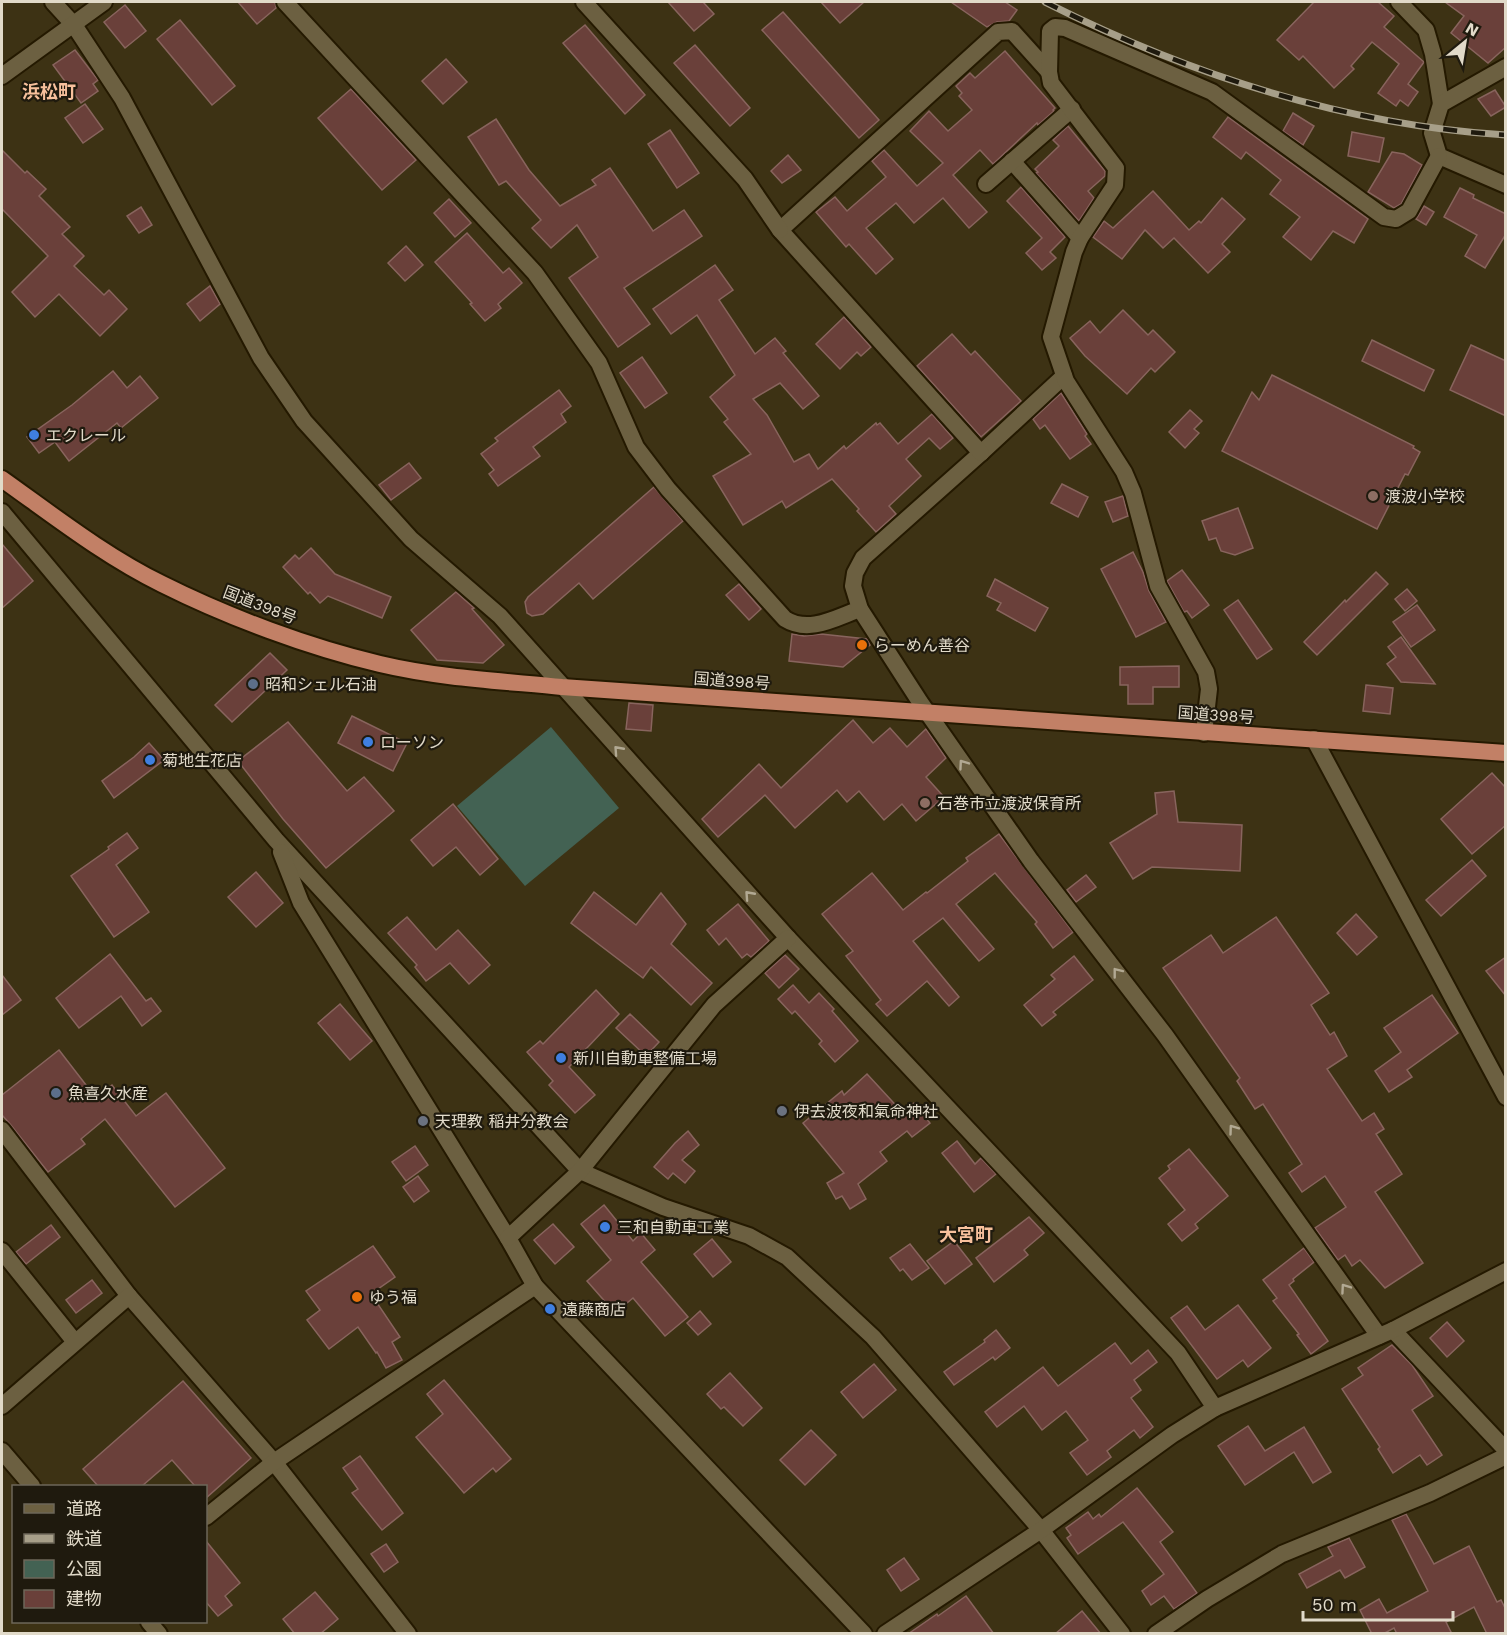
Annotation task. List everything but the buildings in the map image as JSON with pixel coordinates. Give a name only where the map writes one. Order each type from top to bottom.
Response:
[{"type":"highway","name":"国道398号","points":[[2,479],[108,553],[162,584],[241,619],[305,642],[381,664],[465,678],[562,687],[1506,753]]},
{"type":"street","points":[[53,2],[74,25],[122,98],[261,358],[304,421],[411,539],[500,616],[788,938],[1178,1353],[1215,1408]]},
{"type":"street","points":[[2,76],[104,2]]},
{"type":"street","points":[[285,2],[535,273],[599,363],[636,447],[668,489],[785,619],[793,624],[813,626],[860,609]]},
{"type":"street","points":[[584,2],[745,179],[780,230],[981,453]]},
{"type":"street","points":[[1401,2],[1426,30],[1433,54],[1441,104],[1432,133],[1439,156],[1506,185]]},
{"type":"street","points":[[1204,733],[1209,689],[1206,672],[1158,586],[1133,493],[1124,472],[1064,376],[1051,337],[1074,252],[1080,238],[1115,185],[1117,177],[1116,168],[1051,83],[1048,72],[1050,31],[1055,27],[1065,28],[1212,92],[1384,217],[1396,219],[1409,211],[1439,156]]},
{"type":"street","points":[[780,230],[998,32],[1012,31],[1048,72]]},
{"type":"street","points":[[1441,104],[1506,67]]},
{"type":"street","points":[[986,184],[1072,109]]},
{"type":"street","points":[[1012,161],[1080,238]]},
{"type":"street","points":[[1064,376],[863,558],[855,573],[853,586],[860,609],[928,714],[1031,861],[1172,1044],[1386,1333],[1506,1450]]},
{"type":"street","points":[[2,512],[276,840],[580,1171],[663,1207],[749,1236],[787,1257],[873,1337],[1041,1530],[1122,1634]]},
{"type":"street","points":[[1314,739],[1506,1097]]},
{"type":"street","points":[[276,840],[301,903],[536,1286],[864,1634]]},
{"type":"street","points":[[508,1238],[580,1171],[714,1005],[788,938]]},
{"type":"street","points":[[2,1130],[129,1296],[274,1462],[408,1634]]},
{"type":"street","points":[[2,1251],[75,1342]]},
{"type":"street","points":[[885,1634],[1041,1530],[1172,1434],[1215,1408],[1386,1333],[1506,1271]]},
{"type":"street","points":[[207,1516],[274,1462],[536,1286]]},
{"type":"street","points":[[2,1406],[129,1296]]},
{"type":"street","points":[[2,1451],[31,1485]]},
{"type":"street","points":[[1156,1634],[1207,1599],[1282,1554],[1430,1493],[1506,1456]]},
{"type":"green space","points":[[551,727],[619,808],[525,886],[457,806]]},
{"type":"railway","points":[[1045,2],[1155,52],[1269,92],[1327,108],[1386,120],[1506,135]]},
{"type":"place","name":"エクレール","points":[[34,435]]},
{"type":"place","name":"渡波小学校","points":[[1373,496]]},
{"type":"place","name":"らーめん善谷","points":[[862,645]]},
{"type":"place","name":"昭和シェル石油","points":[[253,684]]},
{"type":"place","name":"ローソン","points":[[368,742]]},
{"type":"place","name":"菊地生花店","points":[[150,760]]},
{"type":"place","name":"石巻市立渡波保育所","points":[[925,803]]},
{"type":"place","name":"新川自動車整備工場","points":[[561,1058]]},
{"type":"place","name":"魚喜久水産","points":[[56,1093]]},
{"type":"place","name":"伊去波夜和氣命神社","points":[[782,1111]]},
{"type":"place","name":"天理教 稲井分教会","points":[[423,1121]]},
{"type":"place","name":"三和自動車工業","points":[[605,1227]]},
{"type":"place","name":"ゆう福","points":[[357,1297]]},
{"type":"place","name":"遠藤商店","points":[[550,1309]]},
{"type":"district","name":"浜松町","points":[[49,91]]},
{"type":"district","name":"大宮町","points":[[966,1234]]}]
